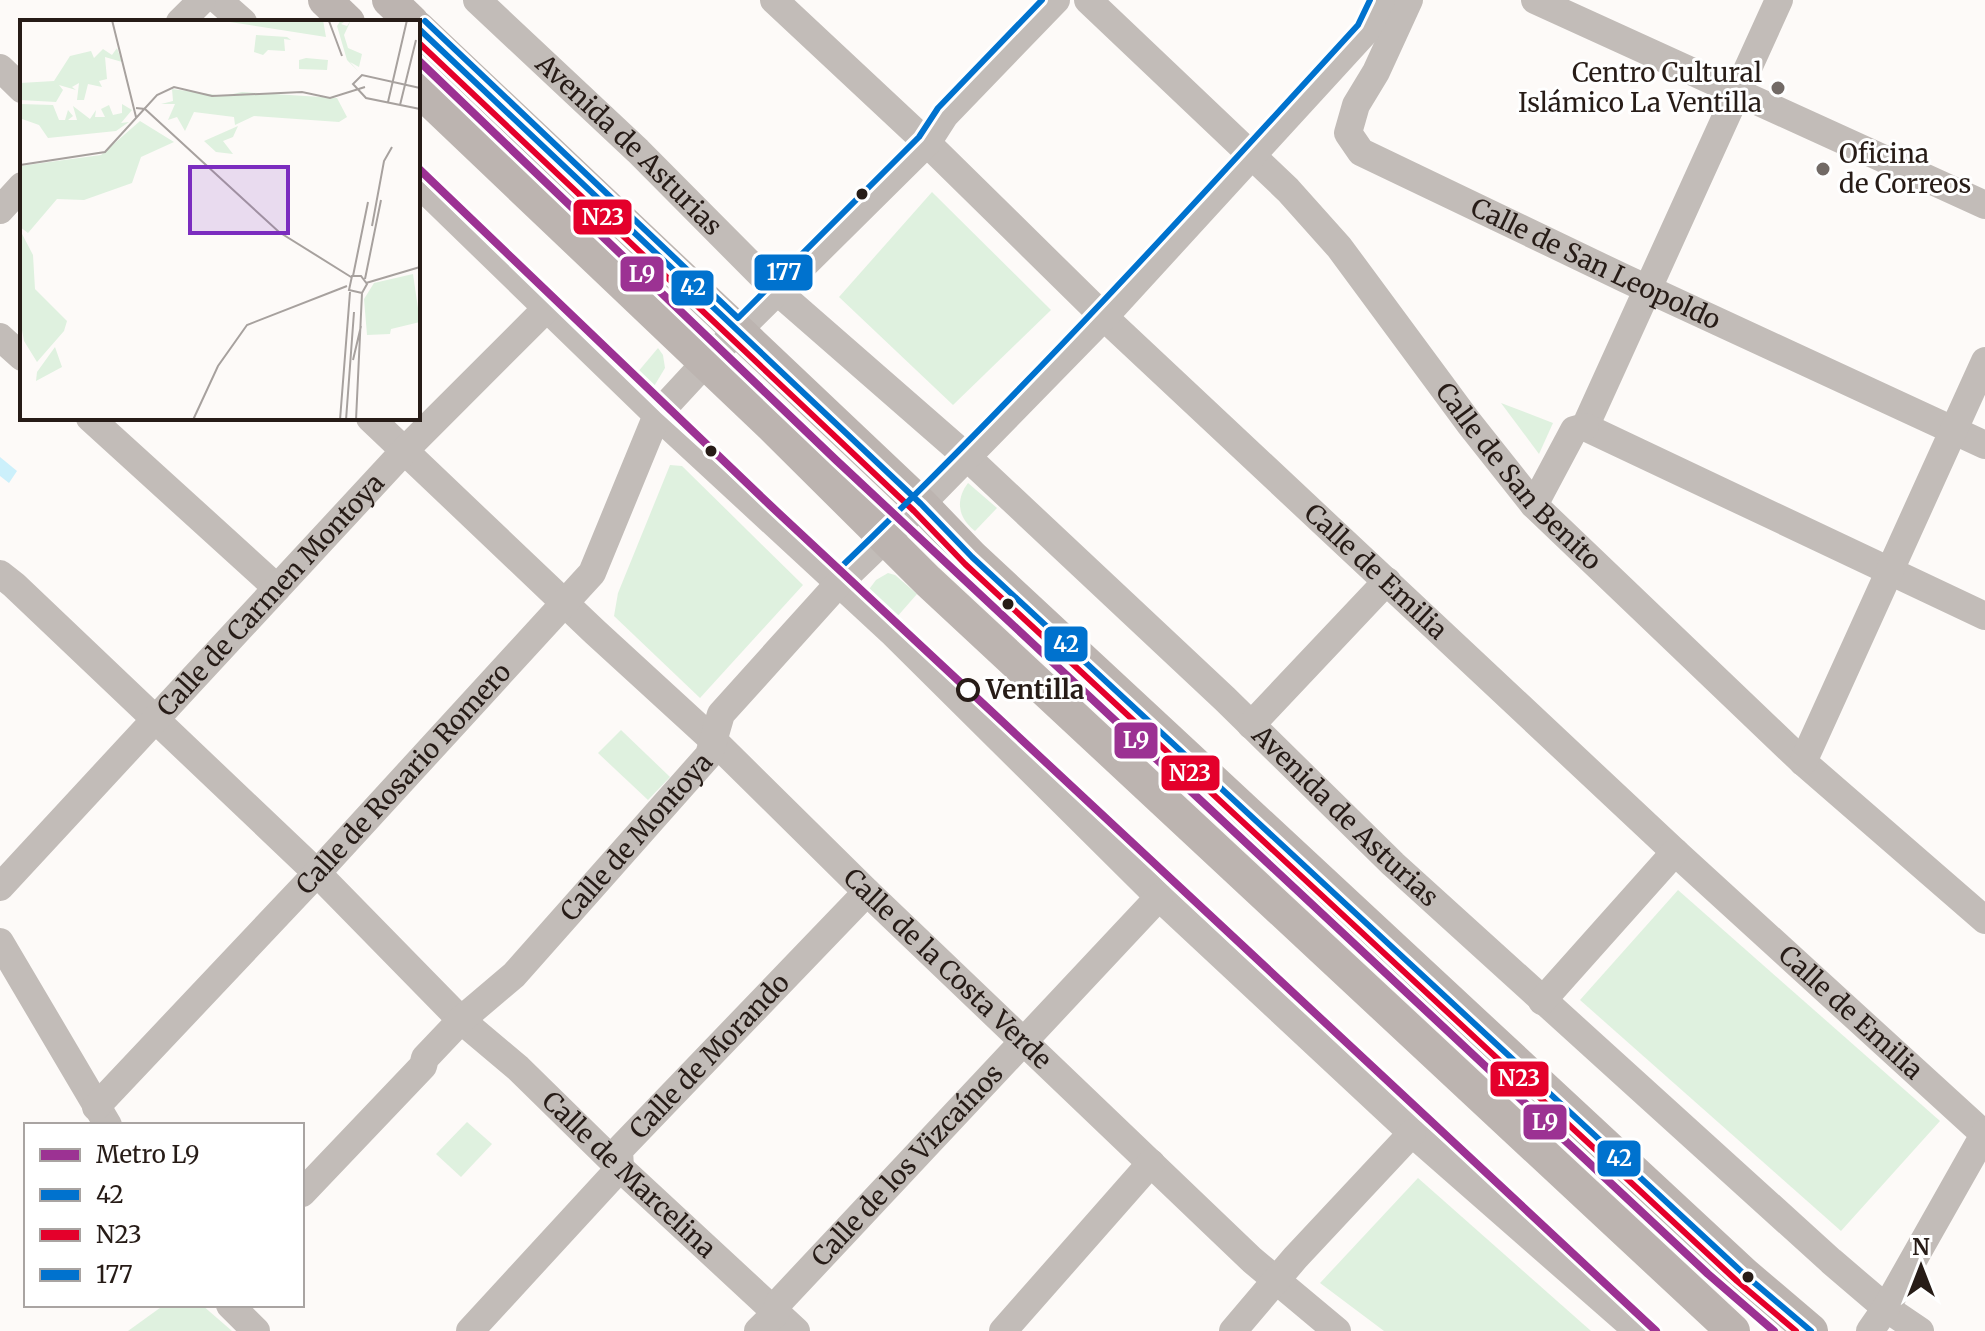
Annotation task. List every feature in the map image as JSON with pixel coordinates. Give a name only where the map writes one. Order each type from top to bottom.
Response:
[{"type":"main road","points":[[325,0],[346,20]]},
{"type":"main road","points":[[389,0],[410,20]]},
{"type":"main road","points":[[420,30],[921,504],[972,557],[1721,1253],[1811,1331]]},
{"type":"main road","points":[[420,91],[706,362],[884,540],[1733,1331]]},
{"type":"street","points":[[182,20],[202,0]]},
{"type":"street","points":[[218,0],[241,20]]},
{"type":"street","name":"Avenida de Asturias","points":[[477,0],[638,151],[778,292],[967,457],[1251,725],[1393,864],[1886,1308],[1920,1331]]},
{"type":"street","name":"Calle de Emilia","points":[[774,0],[927,143],[1104,317],[1675,852],[1985,1134]]},
{"type":"street","points":[[657,415],[706,362],[927,143],[945,115],[1056,0]]},
{"type":"street","name":"Calle de San Benito","points":[[1088,0],[1288,190],[1339,247],[1534,505],[1803,762],[1985,920]]},
{"type":"street","name":"Calle de Montoya","points":[[304,1191],[423,1066],[425,1058],[461,1020],[514,975],[709,755],[721,714],[840,582],[1104,317],[1366,31],[1381,0]]},
{"type":"street","name":"Calle de San Leopoldo","points":[[1409,0],[1376,72],[1356,105],[1348,133],[1361,152],[1985,445]]},
{"type":"street","points":[[1535,0],[1985,205]]},
{"type":"street","points":[[1585,427],[1779,0]]},
{"type":"street","points":[[0,68],[20,87]]},
{"type":"street","points":[[420,185],[657,415],[840,582],[1159,897],[1412,1133],[1638,1331]]},
{"type":"street","points":[[0,210],[20,188]]},
{"type":"street","name":"Calle de Carmen Montoya","points":[[0,887],[405,450],[547,308]]},
{"type":"street","points":[[0,337],[20,355]]},
{"type":"street","points":[[1803,762],[1985,361]]},
{"type":"street","name":"Calle de Rosario Romero","points":[[102,1116],[317,873],[592,573],[657,415]]},
{"type":"street","points":[[92,420],[277,588]]},
{"type":"street","name":"Calle de la Costa Verde","points":[[372,420],[714,741],[1151,1163],[1275,1280],[1337,1331]]},
{"type":"street","points":[[1534,505],[1574,430],[1585,427],[1985,616]]},
{"type":"street","name":"Calle de Marcelina","points":[[0,574],[317,873],[461,1020],[518,1068],[776,1325]]},
{"type":"street","points":[[1251,725],[1387,581]]},
{"type":"street","points":[[1542,1001],[1675,852]]},
{"type":"street","name":"Calle de Morando","points":[[470,1331],[620,1168],[619,1150],[867,892]]},
{"type":"street","name":"Calle de los Vizcaínos","points":[[776,1325],[780,1301],[1159,897]]},
{"type":"street","points":[[0,942],[102,1116]]},
{"type":"street","points":[[1233,1331],[1275,1280],[1412,1133]]},
{"type":"street","points":[[1870,1331],[1985,1134]]},
{"type":"street","points":[[1003,1331],[1151,1163]]},
{"type":"street","points":[[232,1307],[256,1331]]},
{"type":"green space","points":[[932,192],[1051,310],[953,405],[839,297]]},
{"type":"green space","points":[[658,348],[663,355],[665,368],[653,388],[637,373]]},
{"type":"green space","points":[[1501,403],[1553,423],[1539,454]]},
{"type":"green space","points":[[670,465],[682,466],[803,585],[700,698],[614,616],[618,593]]},
{"type":"green space","points":[[968,483],[997,508],[975,531],[960,508],[961,496]]},
{"type":"green space","points":[[888,573],[895,575],[917,594],[896,618],[867,592],[876,580]]},
{"type":"green space","points":[[621,730],[670,777],[648,800],[598,753]]},
{"type":"green space","points":[[1678,890],[1940,1121],[1841,1231],[1580,1000]]},
{"type":"green space","points":[[467,1122],[492,1144],[461,1177],[436,1154]]},
{"type":"green space","points":[[1418,1178],[1591,1331],[1384,1331],[1320,1283]]},
{"type":"green space","points":[[161,1307],[204,1307],[232,1331],[128,1331]]},
{"type":"water","points":[[0,457],[17,471],[9,483],[0,476]]},
{"type":"metro line","name":"L9","points":[[420,62],[836,460],[1708,1274],[1774,1331]]},
{"type":"metro line","name":"L9","points":[[420,170],[772,507],[1656,1331]]},
{"type":"transit line","name":"177","points":[[425,21],[738,318],[919,137],[938,108],[1042,0]]},
{"type":"transit line","name":"177","points":[[425,176],[664,408],[840,568],[973,436],[1167,232],[1358,25],[1370,0]]},
{"type":"transit line","name":"42","points":[[420,30],[921,504],[972,557],[1744,1274],[1811,1331]]},
{"type":"transit line","name":"N23","points":[[420,44],[914,511],[965,564],[1737,1281],[1796,1331]]},
{"type":"place","name":"Centro Cultural Islámico La Ventilla","points":[[1778,88]]},
{"type":"place","name":"Oficina de Correos","points":[[1823,169]]},
{"type":"place","name":"Ventilla","points":[[968,690]]}]
